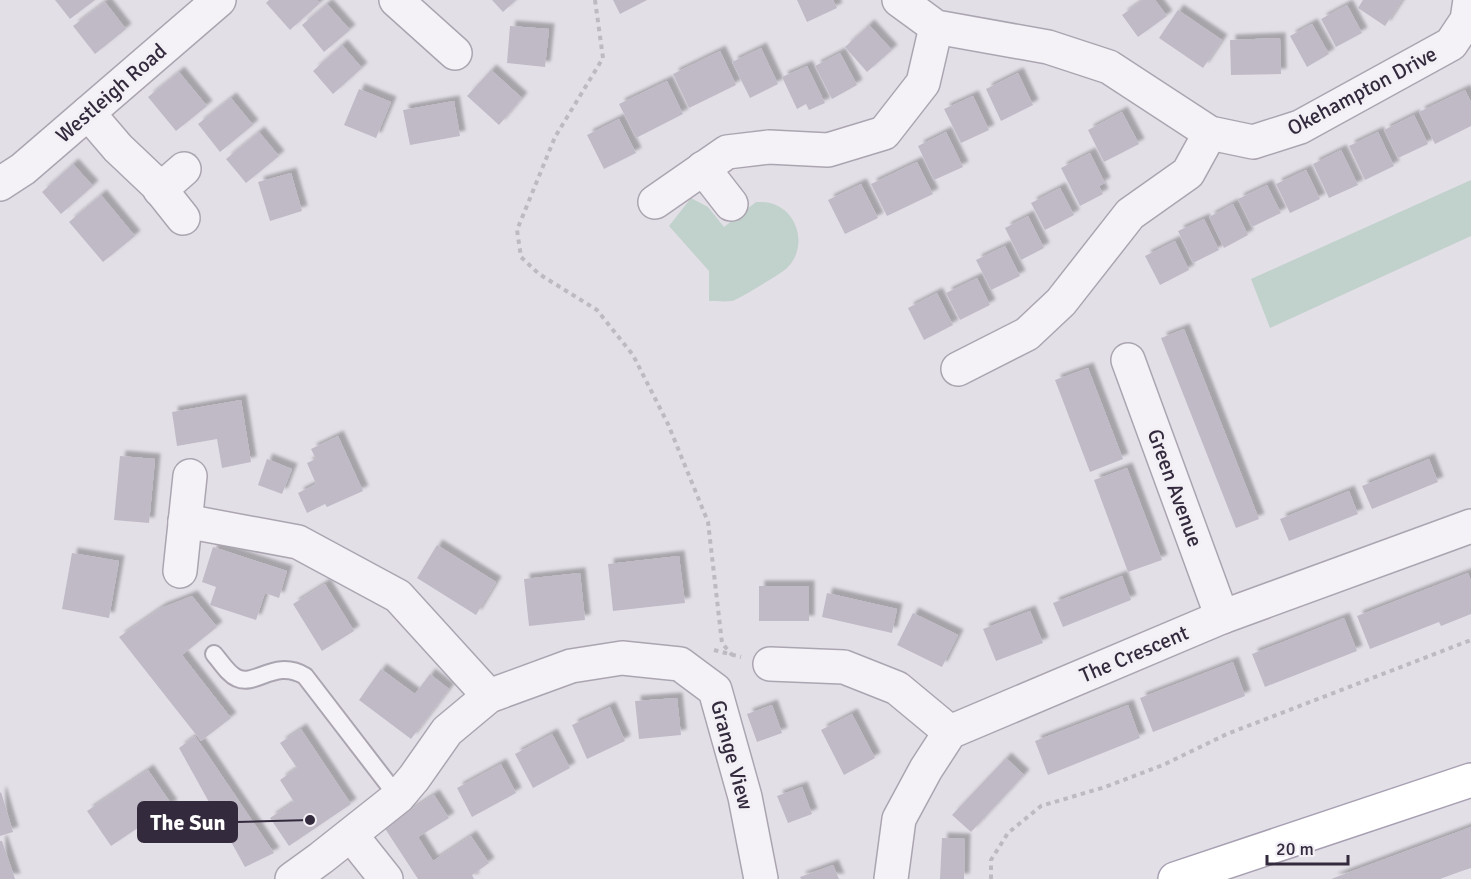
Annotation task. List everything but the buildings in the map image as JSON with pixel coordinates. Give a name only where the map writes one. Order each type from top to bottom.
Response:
[{"type":"main road","points":[[1184,878],[1471,780]]},
{"type":"street","name":"Westleigh Road","points":[[0,184],[23,168],[219,0]]},
{"type":"street","points":[[396,0],[455,53]]},
{"type":"street","name":"Okehampton Drive","points":[[899,0],[936,27],[1048,47],[1110,67],[1210,133],[1253,142],[1300,128],[1451,44],[1467,20],[1470,0]]},
{"type":"street","points":[[655,202],[727,152],[769,147],[828,150],[884,133],[923,83],[936,27]]},
{"type":"street","points":[[88,113],[118,148],[172,180],[183,218]]},
{"type":"street","points":[[958,369],[1027,334],[1061,302],[1130,214],[1188,173],[1210,133]]},
{"type":"street","points":[[703,168],[731,204]]},
{"type":"street","name":"Green Avenue","points":[[1128,360],[1222,617]]},
{"type":"street","points":[[180,571],[190,476]]},
{"type":"street","points":[[185,522],[298,542],[398,596],[489,696]]},
{"type":"street","name":"The Crescent","points":[[950,732],[1222,617],[1471,526]]},
{"type":"street","name":"Grange View","points":[[292,879],[406,788],[447,730],[489,696],[571,666],[622,658],[680,664],[715,690],[745,797],[761,879]]},
{"type":"street","points":[[771,664],[844,667],[897,688],[950,732],[926,768],[899,819],[891,879]]},
{"type":"street","points":[[351,834],[386,879]]},
{"type":"lane","points":[[214,654],[231,675],[240,680],[288,669],[305,676],[406,788]]},
{"type":"path","points":[[595,0],[603,58],[555,136],[517,230],[522,257],[539,274],[597,310],[633,355],[668,424],[708,522],[722,643],[732,655]]},
{"type":"path","points":[[991,879],[991,860],[1008,832],[1041,807],[1105,787],[1163,765],[1227,734],[1471,640]]},
{"type":"shaded area","points":[[1471,180],[1471,236],[1270,328],[1251,279]]},
{"type":"shaded area","points":[[691,198],[708,207],[724,227],[756,202],[770,203],[780,207],[793,221],[797,230],[798,249],[794,259],[785,270],[732,301],[709,301],[709,271],[669,226]]},
{"type":"place","name":"The Sun","points":[[310,820]]}]
